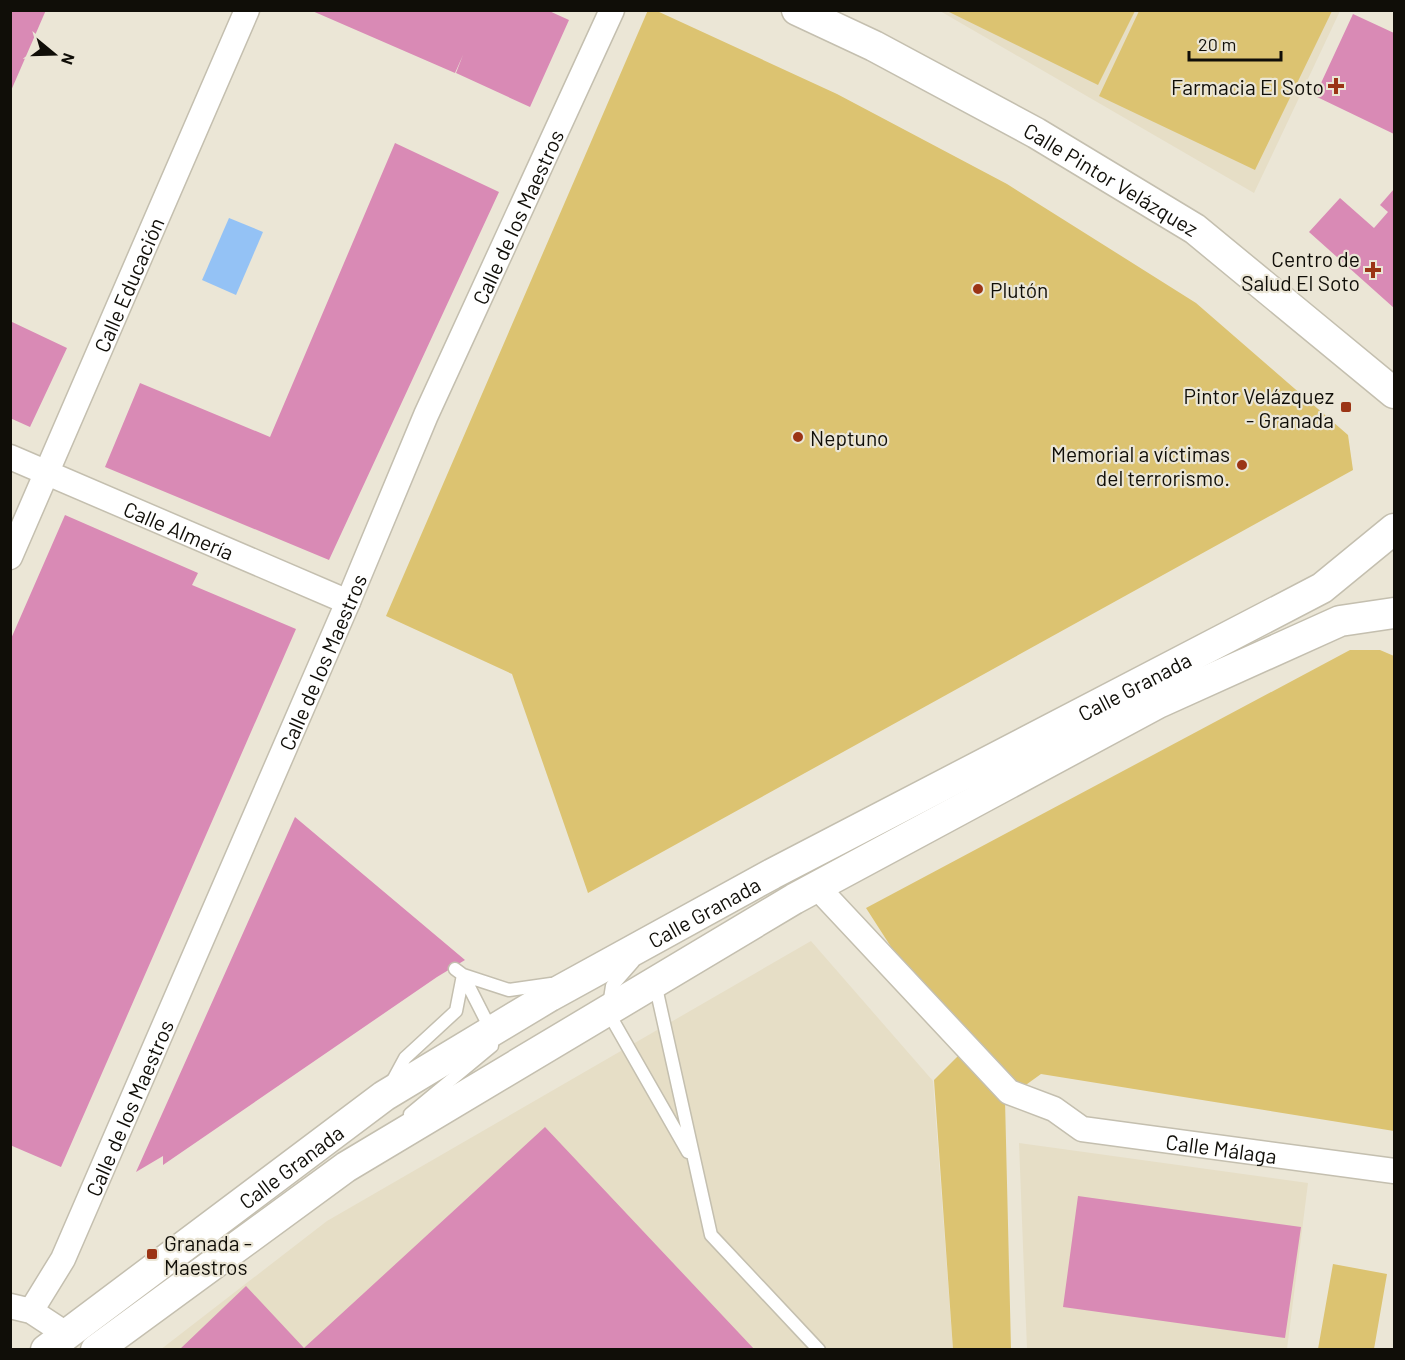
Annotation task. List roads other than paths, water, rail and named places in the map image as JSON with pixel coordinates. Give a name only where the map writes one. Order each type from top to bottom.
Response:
[{"type":"street","name":"Calle Educación","points":[[10,558],[247,10]]},
{"type":"street","name":"Calle de los Maestros","points":[[21,1309],[63,1259],[348,602],[426,415],[612,10]]},
{"type":"street","name":"Calle Pintor Velázquez","points":[[797,10],[886,52],[1036,133],[1195,229],[1395,393]]},
{"type":"street","name":"Calle Almería","points":[[10,457],[348,602]]},
{"type":"street","name":"Calle Granada","points":[[56,1342],[384,1096],[653,939],[1322,588],[1395,529]]},
{"type":"street","name":"Calle Granada","points":[[96,1350],[346,1167],[817,887],[1158,703],[1340,621],[1395,613]]},
{"type":"street","name":"Calle Málaga","points":[[817,887],[1009,1092],[1054,1109],[1082,1129],[1395,1171]]},
{"type":"street","points":[[21,1309],[56,1342]]},
{"type":"lane","points":[[653,939],[612,986],[608,1012],[695,1164]]},
{"type":"lane","points":[[459,972],[509,990],[578,981]]},
{"type":"lane","points":[[346,1167],[492,1046],[492,1032],[459,972]]},
{"type":"lane","points":[[384,1096],[405,1058],[456,1011],[459,972]]},
{"type":"lane","points":[[656,983],[711,1235],[819,1350]]},
{"type":"water","points":[[229,218],[263,232],[236,295],[202,280]]},
{"type":"place","name":"Farmacia El Soto","points":[[1336,86]]},
{"type":"place","name":"Centro de Salud El Soto","points":[[1373,270]]},
{"type":"place","name":"Plutón","points":[[978,289]]},
{"type":"place","name":"Pintor Velázquez - Granada","points":[[1346,407]]},
{"type":"place","name":"Neptuno","points":[[798,437]]},
{"type":"place","name":"Memorial a víctimas del terrorismo.","points":[[1242,465]]},
{"type":"place","name":"Granada - Maestros","points":[[152,1254]]}]
